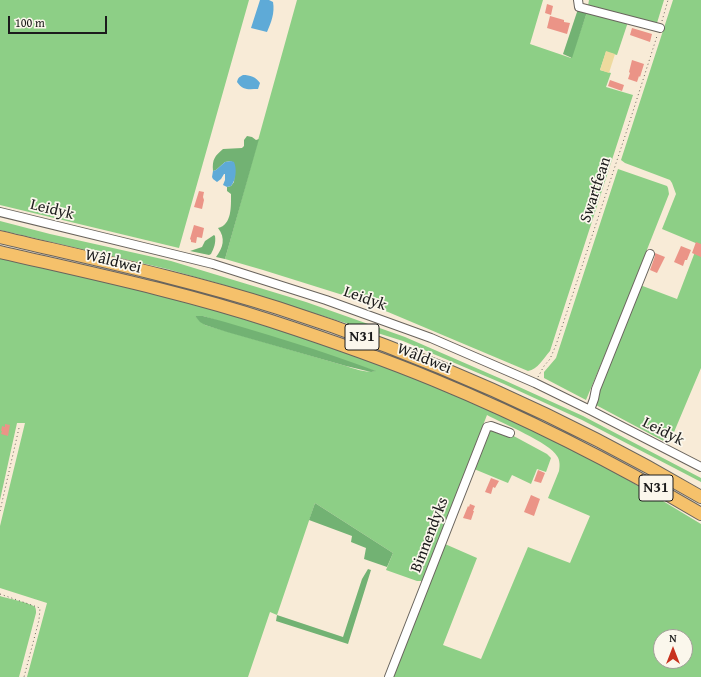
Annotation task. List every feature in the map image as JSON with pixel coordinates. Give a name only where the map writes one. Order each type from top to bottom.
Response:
[{"type":"highway","name":"Wâldwei","points":[[0,237],[150,272],[220,291],[278,308],[379,343],[483,385],[551,417],[618,451],[701,498]]},
{"type":"highway","name":"Wâldwei","points":[[0,252],[198,300],[269,320],[390,362],[435,380],[553,433],[701,514]]},
{"type":"street","points":[[578,0],[579,7],[660,28]]},
{"type":"street","name":"Leidyk","points":[[0,212],[213,264],[326,300],[432,338],[535,383],[701,467]]},
{"type":"street","points":[[590,410],[596,389],[650,254]]},
{"type":"street","name":"Binnendyks","points":[[389,677],[487,427],[491,426],[510,433]]},
{"type":"path","name":"Swartfean","points":[[535,383],[544,366],[550,360],[556,345],[653,52],[668,0]]},
{"type":"path","points":[[0,511],[19,428]]},
{"type":"path","points":[[0,594],[40,608],[39,620],[24,677]]},
{"type":"green space","points":[[0,0],[249,0],[179,248],[0,205]]},
{"type":"green space","points":[[297,0],[543,0],[530,44],[571,58],[587,12],[628,22],[617,55],[606,52],[600,70],[611,73],[606,87],[633,95],[550,351],[532,370],[528,371],[388,312],[346,296],[225,259]]},
{"type":"green space","points":[[589,0],[664,0],[657,23],[654,24],[588,6]]},
{"type":"green space","points":[[673,0],[701,0],[701,368],[669,444],[596,405],[599,392],[640,285],[677,299],[698,244],[662,229],[676,194],[670,180],[625,163],[621,160]]},
{"type":"green space","points":[[578,9],[587,12],[572,58],[563,54]]},
{"type":"green space","points":[[247,136],[256,140],[259,139],[225,259],[216,257],[223,243],[222,235],[218,228],[226,223],[230,214],[231,194],[227,191],[227,187],[231,186],[234,182],[235,166],[231,161],[225,162],[213,171],[213,163],[216,156],[223,149],[242,148],[244,146],[244,140]]},
{"type":"green space","points":[[618,169],[667,186],[669,194],[586,400],[544,378],[544,372],[556,358]]},
{"type":"green space","points":[[0,221],[50,234],[171,261],[306,302],[405,337],[583,416],[701,478],[701,482],[582,420],[504,384],[403,341],[224,285],[167,269],[0,230]]},
{"type":"green space","points":[[214,235],[215,243],[211,254],[209,255],[190,251],[202,247],[205,241]]},
{"type":"green space","points":[[0,256],[194,304],[321,343],[393,369],[489,409],[595,460],[701,524],[701,677],[393,677],[445,544],[477,558],[443,645],[481,659],[528,547],[570,563],[590,516],[548,498],[560,467],[558,458],[553,451],[536,439],[487,415],[422,581],[417,581],[386,570],[393,553],[315,503],[277,615],[270,612],[248,677],[27,677],[47,603],[0,588],[0,526],[25,423],[17,423],[0,500]],"holes":[[[195,316],[203,316],[375,371],[357,369],[205,325]]]},
{"type":"green space","points":[[195,316],[203,316],[269,335],[376,371],[371,372],[346,366],[227,332],[205,325]]},
{"type":"green space","points":[[497,427],[547,454],[551,458],[546,472],[537,469],[531,484],[512,475],[508,483],[474,469],[489,431]]},
{"type":"green space","points":[[315,503],[393,553],[387,567],[364,559],[366,548],[351,542],[352,536],[309,520]]},
{"type":"green space","points":[[368,569],[371,570],[348,644],[276,621],[277,615],[343,637],[362,579]]},
{"type":"green space","points":[[0,596],[33,605],[36,609],[19,677],[0,677]]},
{"type":"sand","points":[[606,51],[615,54],[609,73],[600,70]]},
{"type":"water","points":[[260,0],[269,0],[273,2],[273,14],[267,32],[251,28]]},
{"type":"water","points":[[243,75],[257,79],[260,83],[258,89],[246,89],[239,85],[237,82]]},
{"type":"water","points":[[225,162],[234,162],[236,174],[233,184],[227,187],[223,185],[225,174],[217,182],[212,177],[213,171]]},
{"type":"building","points":[[547,4],[553,6],[551,15],[545,13]]},
{"type":"building","points":[[550,16],[570,23],[567,34],[547,28]]},
{"type":"building","points":[[632,28],[652,34],[650,42],[630,35]]},
{"type":"building","points":[[632,60],[644,64],[637,82],[628,79]]},
{"type":"building","points":[[610,80],[624,85],[622,91],[608,86]]},
{"type":"building","points":[[199,191],[204,192],[202,209],[194,207]]},
{"type":"building","points":[[194,225],[204,228],[202,238],[197,237],[196,243],[191,242],[190,239]]},
{"type":"building","points":[[696,242],[701,244],[701,257],[692,253]]},
{"type":"building","points":[[681,246],[691,250],[683,266],[674,262]]},
{"type":"building","points":[[655,253],[665,257],[657,273],[650,270]]},
{"type":"building","points":[[5,424],[10,425],[8,436],[1,434],[2,426],[5,427]]},
{"type":"building","points":[[538,470],[545,473],[541,483],[534,481]]},
{"type":"building","points":[[491,478],[499,481],[495,488],[493,487],[491,494],[485,492]]},
{"type":"building","points":[[531,495],[540,499],[534,516],[524,512]]},
{"type":"building","points":[[470,504],[475,506],[471,520],[463,518]]}]
